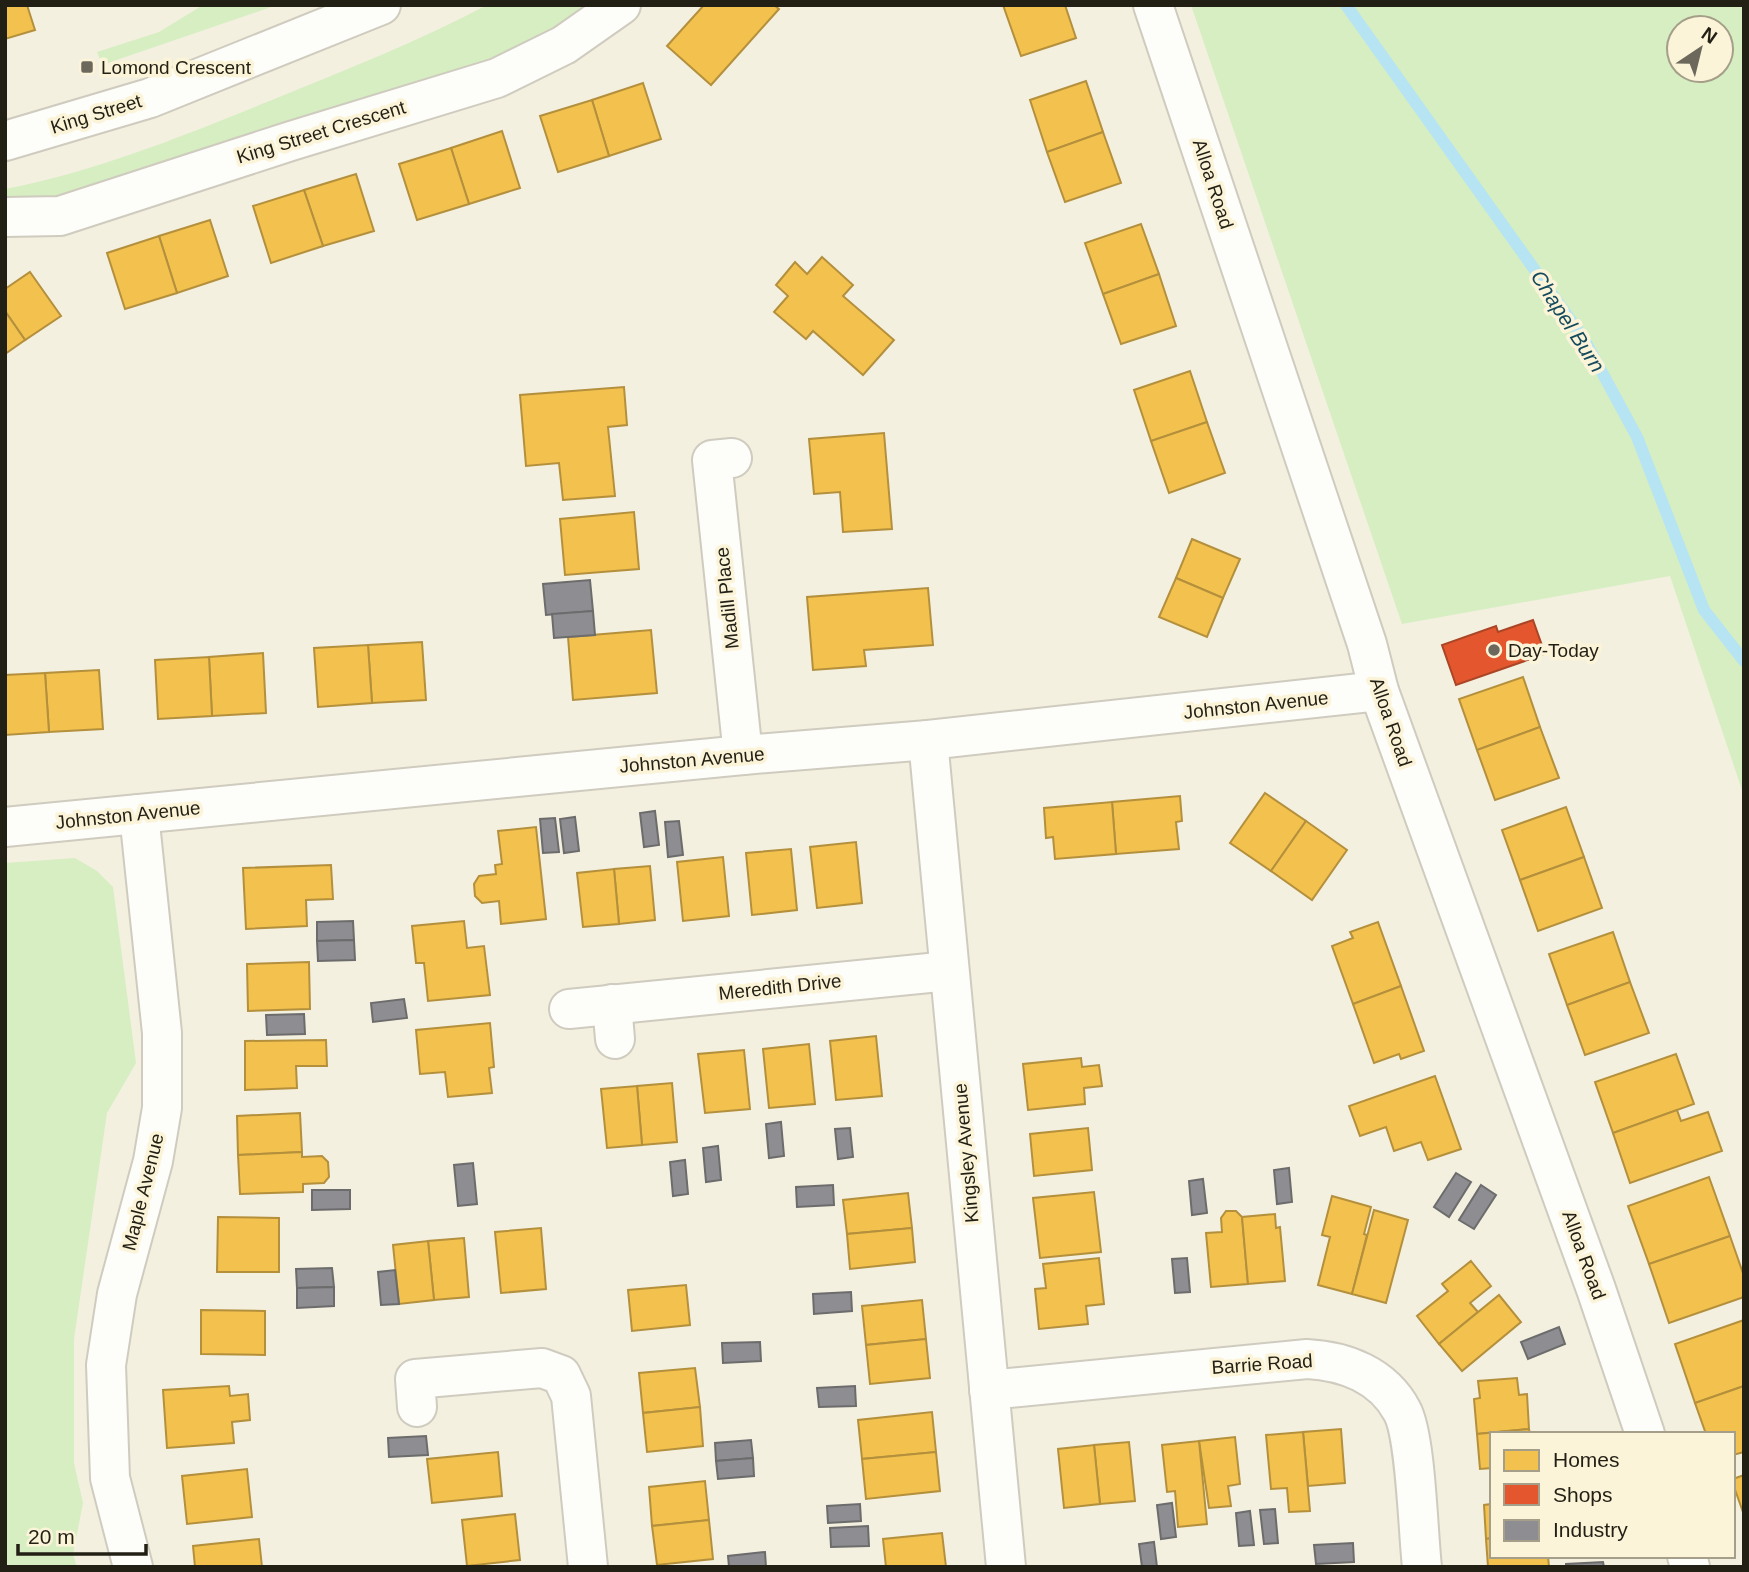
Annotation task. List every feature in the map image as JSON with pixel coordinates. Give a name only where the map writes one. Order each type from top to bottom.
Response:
[{"type":"street","name":"King Street","points":[[5,141],[150,98],[381,5]]},
{"type":"street","name":"King Street Crescent","points":[[5,217],[60,216],[291,141],[498,78],[564,45],[621,5]]},
{"type":"street","name":"Alloa Road","points":[[1153,5],[1367,644],[1379,691],[1596,1289],[1644,1432]]},
{"type":"street","name":"Madill Place","points":[[732,458],[712,460],[743,755]]},
{"type":"street","name":"Johnston Avenue","points":[[5,827],[743,755],[928,740],[1379,691]]},
{"type":"street","name":"Kingsley Avenue","points":[[928,740],[1006,1567]]},
{"type":"street","name":"Maple Avenue","points":[[134,1567],[110,1478],[106,1365],[117,1294],[153,1161],[162,1108],[162,1033],[139,814]]},
{"type":"street","name":"Meredith Drive","points":[[569,1009],[613,1022],[949,971]]},
{"type":"street","name":"Barrie Road","points":[[989,1390],[1307,1359],[1332,1360],[1362,1370],[1385,1388],[1403,1412],[1409,1436],[1422,1567]]},
{"type":"street","points":[[417,1407],[415,1379],[542,1368],[561,1375],[571,1396],[588,1567]]},
{"type":"green space","points":[[203,5],[277,5],[102,65],[97,52],[159,32]]},
{"type":"green space","points":[[487,5],[602,5],[547,43],[92,192],[29,202],[5,201],[5,189],[74,172],[174,139],[381,55]]},
{"type":"green space","points":[[1191,5],[1744,5],[1744,796],[1670,576],[1402,624]]},
{"type":"green space","points":[[75,858],[97,871],[113,887],[136,1063],[107,1113],[74,1339],[74,1463],[83,1503],[73,1554],[77,1567],[5,1567],[5,863]]},
{"type":"building: Homes","points":[[5,5],[27,5],[35,30],[5,39]]},
{"type":"building: Homes","points":[[704,5],[774,5],[779,9],[711,85],[667,46]]},
{"type":"building: Homes","points":[[1003,5],[1065,5],[1076,38],[1021,56]]},
{"type":"building: Homes","points":[[1086,81],[1103,132],[1047,152],[1030,100]]},
{"type":"building: Homes","points":[[643,83],[661,139],[609,156],[592,100]]},
{"type":"building: Homes","points":[[592,100],[609,156],[558,172],[540,116]]},
{"type":"building: Homes","points":[[502,131],[520,188],[469,204],[451,148]]},
{"type":"building: Homes","points":[[1103,132],[1121,183],[1065,202],[1047,152]]},
{"type":"building: Homes","points":[[451,148],[469,204],[417,220],[399,164]]},
{"type":"building: Homes","points":[[356,174],[374,231],[323,246],[304,190]]},
{"type":"building: Homes","points":[[304,190],[323,246],[271,263],[253,206]]},
{"type":"building: Homes","points":[[210,220],[228,276],[177,293],[159,236]]},
{"type":"building: Homes","points":[[1141,224],[1159,274],[1103,294],[1085,243]]},
{"type":"building: Homes","points":[[159,236],[177,293],[125,309],[107,253]]},
{"type":"building: Homes","points":[[822,257],[853,285],[843,296],[894,340],[863,375],[813,331],[806,339],[774,312],[788,296],[776,285],[795,262],[807,274]]},
{"type":"building: Homes","points":[[30,272],[61,316],[25,340],[5,311],[5,289]]},
{"type":"building: Homes","points":[[1159,274],[1176,326],[1121,344],[1103,294]]},
{"type":"building: Homes","points":[[5,311],[25,340],[5,354]]},
{"type":"building: Homes","points":[[1190,371],[1207,422],[1151,441],[1134,390]]},
{"type":"building: Homes","points":[[624,387],[627,425],[608,427],[615,496],[563,500],[559,463],[526,466],[520,395]]},
{"type":"building: Homes","points":[[1207,422],[1225,473],[1169,493],[1151,441]]},
{"type":"building: Homes","points":[[884,433],[892,529],[843,532],[840,492],[814,494],[809,439]]},
{"type":"building: Homes","points":[[634,512],[639,569],[565,575],[560,519]]},
{"type":"building: Homes","points":[[1192,539],[1240,559],[1223,598],[1176,578]]},
{"type":"building: Homes","points":[[1176,578],[1223,598],[1207,637],[1159,617]]},
{"type":"building: Homes","points":[[928,588],[933,645],[864,650],[866,666],[813,670],[807,597]]},
{"type":"building: Homes","points":[[651,630],[657,693],[573,700],[568,637]]},
{"type":"building: Homes","points":[[422,642],[426,700],[372,703],[368,645]]},
{"type":"building: Homes","points":[[368,645],[372,703],[318,707],[314,648]]},
{"type":"building: Homes","points":[[263,653],[266,713],[212,716],[209,657]]},
{"type":"building: Homes","points":[[209,657],[212,716],[158,719],[155,660]]},
{"type":"building: Homes","points":[[99,670],[103,729],[49,732],[45,673]]},
{"type":"building: Homes","points":[[45,673],[49,732],[5,735],[5,675]]},
{"type":"building: Homes","points":[[1523,677],[1540,727],[1477,750],[1459,699]]},
{"type":"building: Homes","points":[[1540,727],[1559,778],[1495,800],[1477,750]]},
{"type":"building: Homes","points":[[1265,793],[1306,821],[1271,871],[1230,843]]},
{"type":"building: Homes","points":[[1180,796],[1182,821],[1176,822],[1179,849],[1116,854],[1112,802]]},
{"type":"building: Homes","points":[[1112,802],[1116,854],[1055,859],[1053,837],[1046,838],[1044,808]]},
{"type":"building: Homes","points":[[1566,807],[1584,857],[1520,880],[1502,830]]},
{"type":"building: Homes","points":[[1306,821],[1347,850],[1312,900],[1271,871]]},
{"type":"building: Homes","points":[[536,827],[546,919],[501,924],[499,901],[482,903],[475,896],[474,884],[479,876],[496,874],[495,865],[502,864],[498,831]]},
{"type":"building: Homes","points":[[856,842],[862,903],[817,908],[810,847]]},
{"type":"building: Homes","points":[[791,849],[797,910],[752,915],[746,853]]},
{"type":"building: Homes","points":[[723,857],[729,916],[683,921],[677,862]]},
{"type":"building: Homes","points":[[1584,857],[1602,908],[1538,931],[1520,880]]},
{"type":"building: Homes","points":[[331,865],[333,899],[306,900],[307,926],[246,929],[243,868]]},
{"type":"building: Homes","points":[[650,866],[655,920],[619,924],[614,869]]},
{"type":"building: Homes","points":[[614,869],[619,924],[583,927],[577,873]]},
{"type":"building: Homes","points":[[464,921],[467,948],[484,946],[490,995],[428,1001],[424,963],[416,963],[412,926]]},
{"type":"building: Homes","points":[[1378,922],[1401,986],[1353,1004],[1332,946],[1353,938],[1350,932]]},
{"type":"building: Homes","points":[[1613,932],[1630,982],[1567,1005],[1549,954]]},
{"type":"building: Homes","points":[[309,962],[310,1009],[248,1011],[247,964]]},
{"type":"building: Homes","points":[[1630,982],[1649,1033],[1585,1055],[1567,1005]]},
{"type":"building: Homes","points":[[1401,986],[1424,1051],[1401,1059],[1399,1054],[1374,1063],[1353,1004]]},
{"type":"building: Homes","points":[[490,1023],[494,1067],[489,1068],[492,1093],[448,1097],[445,1072],[420,1074],[416,1030]]},
{"type":"building: Homes","points":[[876,1036],[882,1096],[836,1100],[830,1041]]},
{"type":"building: Homes","points":[[326,1040],[327,1066],[296,1066],[297,1088],[245,1090],[245,1041]]},
{"type":"building: Homes","points":[[809,1044],[815,1104],[769,1108],[763,1049]]},
{"type":"building: Homes","points":[[744,1050],[750,1109],[705,1113],[698,1054]]},
{"type":"building: Homes","points":[[1676,1054],[1694,1104],[1613,1133],[1595,1082]]},
{"type":"building: Homes","points":[[1081,1058],[1082,1067],[1099,1065],[1102,1086],[1084,1088],[1085,1104],[1028,1110],[1023,1064]]},
{"type":"building: Homes","points":[[1435,1076],[1461,1149],[1428,1160],[1421,1142],[1394,1151],[1386,1127],[1360,1136],[1349,1106]]},
{"type":"building: Homes","points":[[672,1083],[677,1142],[642,1145],[637,1086]]},
{"type":"building: Homes","points":[[637,1086],[642,1145],[607,1148],[601,1089]]},
{"type":"building: Homes","points":[[1677,1110],[1681,1121],[1708,1112],[1722,1151],[1630,1183],[1613,1133]]},
{"type":"building: Homes","points":[[300,1113],[302,1152],[238,1155],[237,1116]]},
{"type":"building: Homes","points":[[1088,1128],[1092,1170],[1034,1176],[1030,1134]]},
{"type":"building: Homes","points":[[302,1152],[302,1157],[322,1156],[328,1162],[329,1177],[324,1183],[303,1184],[303,1192],[240,1194],[238,1155]]},
{"type":"building: Homes","points":[[1709,1177],[1730,1236],[1649,1264],[1628,1206]]},
{"type":"building: Homes","points":[[1094,1192],[1101,1252],[1040,1258],[1033,1198]]},
{"type":"building: Homes","points":[[908,1193],[912,1228],[847,1234],[843,1200]]},
{"type":"building: Homes","points":[[1332,1196],[1371,1207],[1352,1294],[1318,1285],[1330,1237],[1322,1235]]},
{"type":"building: Homes","points":[[1374,1210],[1408,1220],[1386,1303],[1352,1294]]},
{"type":"building: Homes","points":[[1226,1211],[1236,1211],[1242,1217],[1248,1284],[1211,1287],[1206,1233],[1222,1232],[1221,1218]]},
{"type":"building: Homes","points":[[1275,1214],[1276,1228],[1280,1227],[1285,1281],[1248,1284],[1242,1217]]},
{"type":"building: Homes","points":[[218,1217],[279,1218],[279,1272],[217,1272]]},
{"type":"building: Homes","points":[[541,1228],[546,1289],[501,1293],[495,1232]]},
{"type":"building: Homes","points":[[912,1228],[915,1262],[850,1269],[847,1234]]},
{"type":"building: Homes","points":[[1730,1236],[1744,1276],[1744,1297],[1669,1323],[1649,1264]]},
{"type":"building: Homes","points":[[464,1238],[469,1297],[434,1300],[428,1241]]},
{"type":"building: Homes","points":[[428,1241],[434,1300],[399,1304],[393,1245]]},
{"type":"building: Homes","points":[[1099,1258],[1104,1304],[1086,1306],[1088,1324],[1039,1329],[1035,1289],[1046,1288],[1043,1264]]},
{"type":"building: Homes","points":[[1471,1261],[1491,1286],[1470,1303],[1478,1312],[1439,1344],[1417,1316],[1448,1291],[1442,1284]]},
{"type":"building: Homes","points":[[686,1285],[690,1325],[632,1331],[628,1290]]},
{"type":"building: Homes","points":[[1499,1295],[1521,1322],[1462,1371],[1439,1344]]},
{"type":"building: Homes","points":[[922,1300],[926,1339],[866,1345],[862,1306]]},
{"type":"building: Homes","points":[[201,1310],[265,1311],[265,1355],[201,1354]]},
{"type":"building: Homes","points":[[1744,1320],[1744,1386],[1695,1403],[1675,1344]]},
{"type":"building: Homes","points":[[926,1339],[930,1378],[870,1384],[866,1345]]},
{"type":"building: Homes","points":[[695,1368],[700,1407],[643,1413],[639,1373]]},
{"type":"building: Homes","points":[[1517,1378],[1519,1395],[1527,1394],[1529,1429],[1477,1434],[1474,1399],[1480,1398],[1478,1381]]},
{"type":"building: Homes","points":[[229,1386],[230,1396],[248,1394],[250,1420],[232,1422],[234,1443],[167,1448],[163,1390]]},
{"type":"building: Homes","points":[[1744,1386],[1744,1452],[1735,1454],[1735,1432],[1705,1432],[1695,1403]]},
{"type":"building: Homes","points":[[700,1407],[703,1446],[647,1452],[643,1413]]},
{"type":"building: Homes","points":[[932,1412],[936,1452],[862,1459],[858,1420]]},
{"type":"building: Homes","points":[[1341,1429],[1345,1483],[1308,1486],[1303,1432]]},
{"type":"building: Homes","points":[[1529,1429],[1530,1432],[1498,1432]]},
{"type":"building: Homes","points":[[1303,1432],[1310,1511],[1289,1512],[1287,1488],[1271,1489],[1266,1435]]},
{"type":"building: Homes","points":[[1490,1433],[1490,1468],[1480,1469],[1477,1434]]},
{"type":"building: Homes","points":[[1235,1437],[1240,1484],[1228,1486],[1231,1506],[1209,1508],[1199,1441]]},
{"type":"building: Homes","points":[[1199,1441],[1207,1524],[1178,1527],[1175,1491],[1167,1492],[1162,1445]]},
{"type":"building: Homes","points":[[1129,1442],[1135,1501],[1100,1504],[1094,1445]]},
{"type":"building: Homes","points":[[1094,1445],[1100,1504],[1064,1508],[1058,1449]]},
{"type":"building: Homes","points":[[498,1452],[502,1496],[432,1503],[427,1459]]},
{"type":"building: Homes","points":[[936,1452],[940,1491],[866,1499],[862,1459]]},
{"type":"building: Homes","points":[[247,1469],[252,1517],[187,1524],[182,1476]]},
{"type":"building: Homes","points":[[1744,1475],[1744,1515],[1735,1490],[1735,1478]]},
{"type":"building: Homes","points":[[705,1481],[709,1520],[652,1526],[649,1487]]},
{"type":"building: Homes","points":[[1490,1504],[1490,1538],[1486,1539],[1484,1505]]},
{"type":"building: Homes","points":[[515,1514],[520,1560],[467,1566],[462,1520]]},
{"type":"building: Homes","points":[[709,1520],[713,1559],[657,1565],[652,1526]]},
{"type":"building: Homes","points":[[942,1533],[946,1567],[886,1567],[883,1539]]},
{"type":"building: Homes","points":[[1490,1538],[1490,1558],[1548,1558],[1549,1567],[1488,1567],[1486,1539]]},
{"type":"building: Homes","points":[[259,1539],[262,1567],[195,1567],[193,1546]]},
{"type":"building: Shops","name":"Day-Today","points":[[1533,620],[1545,654],[1456,685],[1442,645],[1496,626],[1498,632]]},
{"type":"building: Industry","points":[[590,580],[593,611],[546,615],[543,584]]},
{"type":"building: Industry","points":[[593,611],[595,635],[554,638],[552,614]]},
{"type":"building: Industry","points":[[655,811],[659,845],[644,847],[640,813]]},
{"type":"building: Industry","points":[[575,817],[579,851],[564,853],[560,819]]},
{"type":"building: Industry","points":[[555,818],[559,852],[543,853],[540,819]]},
{"type":"building: Industry","points":[[679,821],[683,855],[668,857],[665,822]]},
{"type":"building: Industry","points":[[353,921],[354,940],[317,941],[317,922]]},
{"type":"building: Industry","points":[[354,940],[355,960],[318,961],[317,941]]},
{"type":"building: Industry","points":[[404,999],[407,1018],[373,1022],[371,1003]]},
{"type":"building: Industry","points":[[304,1014],[305,1034],[267,1035],[266,1015]]},
{"type":"building: Industry","points":[[781,1122],[784,1156],[769,1158],[766,1124]]},
{"type":"building: Industry","points":[[850,1128],[853,1157],[838,1159],[835,1129]]},
{"type":"building: Industry","points":[[718,1146],[721,1180],[706,1182],[703,1148]]},
{"type":"building: Industry","points":[[685,1160],[688,1194],[673,1196],[670,1162]]},
{"type":"building: Industry","points":[[473,1163],[477,1204],[458,1206],[454,1165]]},
{"type":"building: Industry","points":[[1289,1168],[1292,1202],[1277,1204],[1274,1170]]},
{"type":"building: Industry","points":[[1456,1173],[1471,1182],[1449,1217],[1434,1207]]},
{"type":"building: Industry","points":[[1203,1179],[1207,1213],[1192,1215],[1189,1181]]},
{"type":"building: Industry","points":[[833,1185],[834,1205],[797,1207],[796,1187]]},
{"type":"building: Industry","points":[[1481,1185],[1496,1195],[1474,1229],[1459,1220]]},
{"type":"building: Industry","points":[[312,1190],[350,1190],[350,1209],[312,1210]]},
{"type":"building: Industry","points":[[1187,1258],[1190,1292],[1175,1293],[1172,1259]]},
{"type":"building: Industry","points":[[332,1268],[334,1287],[297,1288],[296,1269]]},
{"type":"building: Industry","points":[[395,1270],[399,1304],[381,1305],[378,1272]]},
{"type":"building: Industry","points":[[334,1287],[334,1306],[297,1308],[297,1288]]},
{"type":"building: Industry","points":[[851,1292],[852,1311],[814,1314],[813,1294]]},
{"type":"building: Industry","points":[[1559,1327],[1565,1344],[1528,1359],[1521,1342]]},
{"type":"building: Industry","points":[[760,1342],[761,1361],[723,1363],[722,1343]]},
{"type":"building: Industry","points":[[855,1386],[856,1406],[819,1407],[817,1388]]},
{"type":"building: Industry","points":[[426,1436],[428,1455],[389,1457],[388,1438]]},
{"type":"building: Industry","points":[[751,1440],[753,1458],[716,1461],[715,1443]]},
{"type":"building: Industry","points":[[753,1458],[754,1476],[718,1479],[716,1461]]},
{"type":"building: Industry","points":[[1172,1503],[1176,1537],[1161,1539],[1157,1505]]},
{"type":"building: Industry","points":[[860,1504],[861,1521],[828,1523],[827,1506]]},
{"type":"building: Industry","points":[[1275,1509],[1278,1543],[1264,1544],[1260,1510]]},
{"type":"building: Industry","points":[[1250,1511],[1254,1545],[1239,1546],[1236,1513]]},
{"type":"building: Industry","points":[[868,1526],[869,1546],[831,1547],[830,1528]]},
{"type":"building: Industry","points":[[1154,1542],[1157,1567],[1142,1567],[1139,1544]]},
{"type":"building: Industry","points":[[1353,1543],[1354,1562],[1316,1564],[1314,1545]]},
{"type":"building: Industry","points":[[765,1552],[766,1567],[729,1567],[728,1556]]},
{"type":"building: Industry","points":[[1603,1562],[1604,1567],[1566,1567],[1566,1564]]},
{"type":"waterway","name":"Chapel Burn","points":[[1346,5],[1584,339],[1637,437],[1704,610],[1744,661]]},
{"type":"place","name":"Lomond Crescent","points":[[87,67]]},
{"type":"place","name":"Day-Today","points":[[1494,650]]}]
